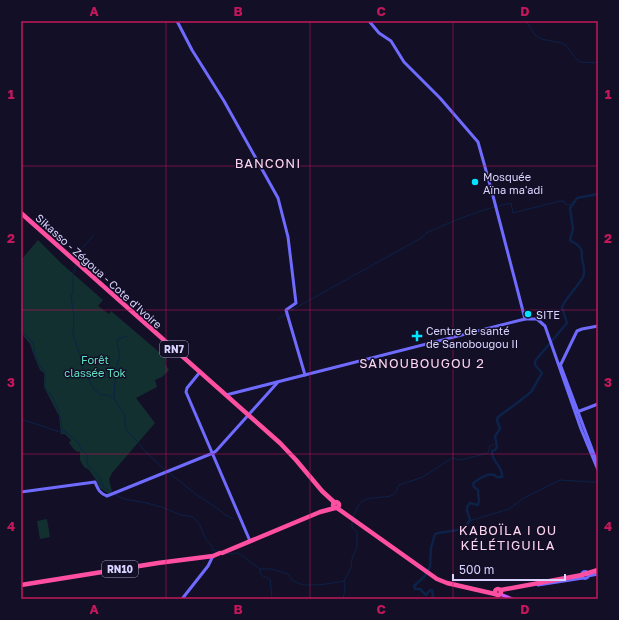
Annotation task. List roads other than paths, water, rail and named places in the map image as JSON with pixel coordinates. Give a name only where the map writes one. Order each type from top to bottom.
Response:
[{"type":"highway","name":"Sikasso - Zégoua - Cote d'Ivoire","points":[[21,213],[286,450],[336,506]]},
{"type":"highway","name":"RN10","points":[[21,585],[158,563],[213,556],[336,506]]},
{"type":"highway","name":"RN7","points":[[336,506],[428,572],[447,583],[498,593],[598,571]]},
{"type":"main road","points":[[498,593],[508,599]]},
{"type":"main road","points":[[498,593],[512,599]]},
{"type":"street","points":[[177,21],[192,50],[224,101],[278,198],[288,237],[296,303],[286,310],[305,375]]},
{"type":"street","points":[[369,21],[379,33],[391,40],[404,62],[440,98],[478,142],[525,319]]},
{"type":"street","points":[[226,395],[525,319],[537,319],[545,326],[550,337],[598,470]]},
{"type":"street","points":[[560,366],[577,331],[598,326]]},
{"type":"street","points":[[200,372],[187,388],[186,392],[250,541]]},
{"type":"street","points":[[21,492],[94,482],[98,490],[103,495],[107,496],[213,453],[278,382]]},
{"type":"street","points":[[577,412],[598,404]]},
{"type":"street","points":[[577,412],[598,465]]},
{"type":"street","points":[[182,599],[208,566],[213,556]]},
{"type":"street","points":[[538,584],[541,581],[584,572],[598,571]]},
{"type":"street","points":[[538,584],[586,578],[598,571]]},
{"type":"street","points":[[584,572],[588,573],[588,576]]},
{"type":"street","points":[[583,578],[582,575],[584,572]]},
{"type":"waterway","points":[[526,21],[535,35],[541,39],[566,45],[580,62],[598,63]]},
{"type":"waterway","points":[[432,599],[432,590],[426,595],[420,589],[415,589],[414,586],[424,577],[430,567],[431,548],[435,534],[455,531],[468,524],[470,519],[467,507],[470,503],[478,505],[479,501],[478,490],[474,487],[473,483],[484,476],[495,475],[496,477],[502,477],[501,469],[492,455],[492,451],[497,447],[495,436],[500,429],[497,420],[498,417],[531,392],[542,373],[535,365],[535,361],[567,323],[562,307],[581,281],[584,274],[582,252],[578,245],[570,240],[573,229],[570,208],[577,198],[598,194]]},
{"type":"waterway","points":[[288,312],[423,237],[426,233],[467,216],[511,203],[513,213],[560,201],[564,201],[565,204],[573,205]]},
{"type":"waterway","points":[[74,257],[93,236]]},
{"type":"waterway","points":[[76,265],[73,275],[73,293],[71,296],[74,316],[73,335],[82,361],[82,367],[94,389],[101,395],[108,395],[113,398]]},
{"type":"waterway","points":[[278,319],[286,314]]},
{"type":"waterway","points":[[21,331],[33,343],[35,356],[45,372],[45,387],[57,407],[62,429],[78,442],[81,449],[87,455],[87,464],[99,477],[103,487],[111,492]]},
{"type":"waterway","points":[[127,336],[118,339],[117,344],[120,354],[116,370],[114,398],[125,416],[125,426],[130,435],[132,435],[144,450],[165,470]]},
{"type":"waterway","points":[[21,419],[60,432],[66,432]]},
{"type":"waterway","points":[[353,518],[360,503],[363,501],[371,498],[391,496],[396,492],[399,485],[423,477],[452,458],[461,460],[488,453],[490,446],[497,444]]},
{"type":"waterway","points":[[168,472],[225,515],[234,519]]},
{"type":"waterway","points":[[469,521],[509,509],[524,498],[560,480],[598,482]]},
{"type":"waterway","points":[[114,494],[124,499],[147,503],[181,515],[193,517],[200,525],[205,538],[213,550],[217,551]]},
{"type":"waterway","points":[[343,599],[345,589],[344,581],[351,568],[352,559],[357,547],[357,532],[352,527],[352,521]]},
{"type":"waterway","points":[[224,554],[238,553],[260,569],[272,569],[288,574],[292,580],[304,585],[318,585],[344,581]]},
{"type":"waterway","points":[[260,569],[261,574],[270,579],[272,599]]},
{"type":"place","name":"Mosquée Aïna ma'adi","points":[[475,182]]},
{"type":"place","name":"SITE","points":[[528,314]]},
{"type":"place","name":"Centre de santé de Sanobougou II","points":[[417,336]]},
{"type":"district","name":"BANCONI","points":[[268,163]]},
{"type":"district","name":"SANOUBOUGOU 2","points":[[422,363]]},
{"type":"district","name":"KABOÏLA I OU KÉLÉTIGUILA","points":[[508,538]]},
{"type":"park label","name":"Forêt classée Tok","points":[[95,365]]}]
